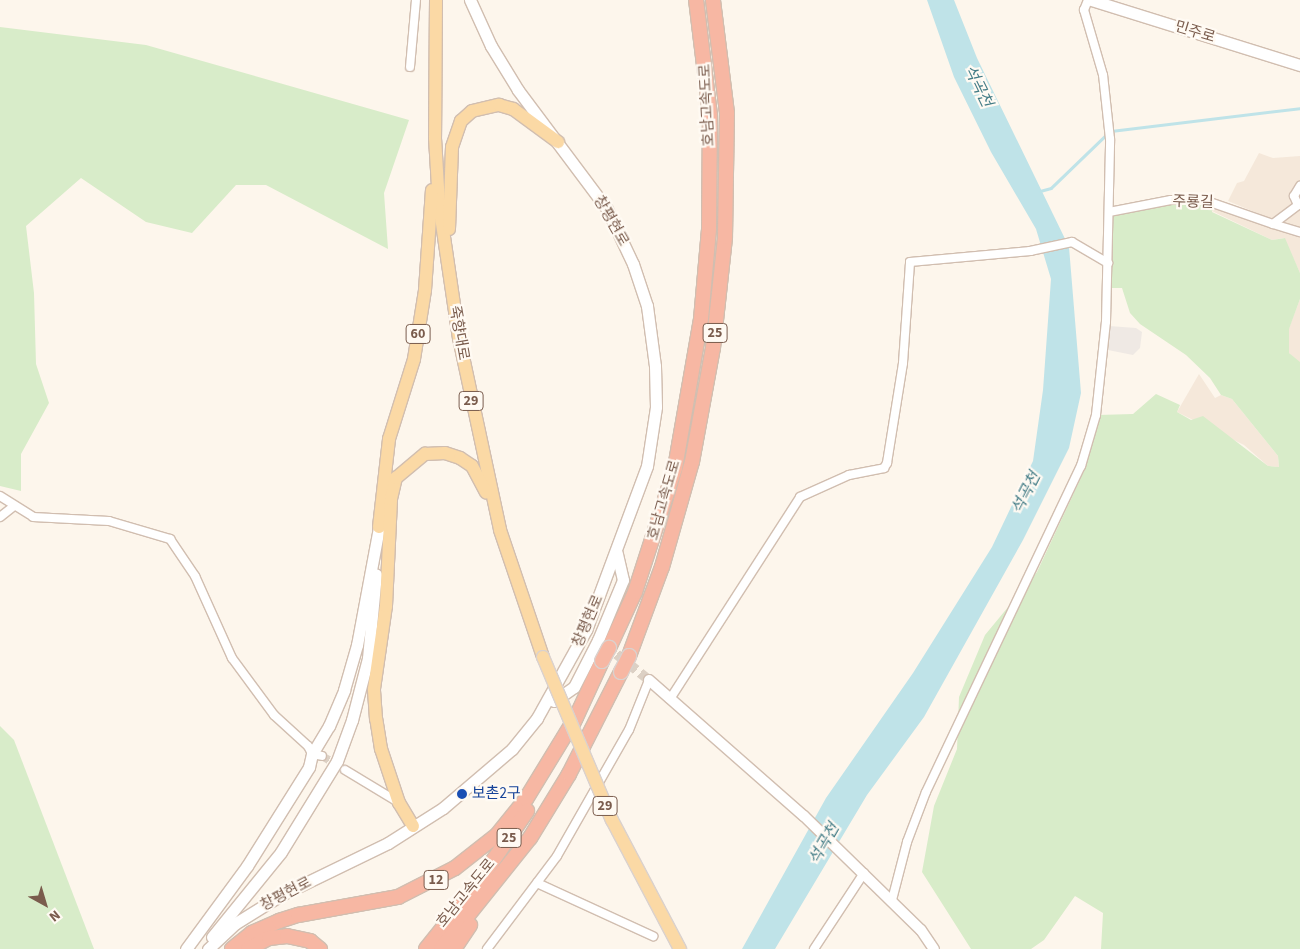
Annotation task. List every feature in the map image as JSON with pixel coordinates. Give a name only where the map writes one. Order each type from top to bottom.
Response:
[{"type":"highway","name":"호남고속도로","points":[[426,949],[470,894],[535,799],[635,592],[675,468],[701,319],[709,229],[710,114],[696,0]]},
{"type":"highway","name":"호남고속도로","points":[[442,949],[486,896],[530,838],[564,782],[621,672],[629,656],[662,567],[692,462],[713,348],[725,238],[727,113],[713,0]]},
{"type":"highway","name":"12","points":[[232,949],[252,933],[279,921],[298,915],[398,897],[455,868],[498,835],[526,799],[576,717]]},
{"type":"highway","points":[[454,949],[486,896]]},
{"type":"highway","points":[[248,949],[269,938],[288,936],[310,941],[320,949]]},
{"type":"main road","name":"죽향대로","points":[[436,0],[435,138],[439,203],[460,347],[500,530],[543,657],[612,820],[680,949]]},
{"type":"main road","name":"창평현로","points":[[208,949],[236,923],[280,895],[388,844],[472,786],[512,749],[544,707],[586,630],[644,474],[653,438],[655,366],[650,326],[640,281],[623,240],[606,209],[491,46],[470,0]]},
{"type":"main road","name":"민주로","points":[[1089,0],[1300,65]]},
{"type":"main road","points":[[448,271],[452,147],[461,120],[485,106],[499,105],[513,109],[558,142]]},
{"type":"main road","name":"60","points":[[204,949],[281,852],[337,761],[352,720],[368,658],[379,527],[389,439],[414,359],[425,290],[435,138]]},
{"type":"main road","points":[[413,826],[399,803],[382,749],[374,689],[386,606],[391,499],[396,478],[424,454],[445,453],[460,458],[472,466],[483,483],[500,530]]},
{"type":"main road","points":[[186,949],[246,866],[317,755],[344,690],[357,645],[379,527]]},
{"type":"main road","points":[[544,707],[574,687],[598,640],[624,580],[616,552]]},
{"type":"street","points":[[410,67],[416,0]]},
{"type":"street","points":[[892,900],[907,842],[926,792],[1081,466],[1096,415],[1103,368],[1108,263],[1110,139],[1102,75],[1084,10],[1089,0]]},
{"type":"street","points":[[1273,224],[1298,205],[1294,196],[1300,186]]},
{"type":"street","name":"주룡길","points":[[1109,212],[1171,200],[1204,200],[1300,232]]},
{"type":"street","points":[[670,699],[800,497],[849,475],[884,468],[887,463],[903,363],[910,262],[1037,250],[1072,242],[1108,263]]},
{"type":"street","points":[[0,496],[33,517],[109,521],[170,540],[195,576],[232,658],[274,715],[317,755]]},
{"type":"street","points":[[0,517],[13,506]]},
{"type":"street","points":[[487,949],[557,856],[629,730],[649,680],[804,816],[892,900],[921,930],[934,949]]},
{"type":"street","points":[[345,770],[399,803]]},
{"type":"street","points":[[814,949],[864,873]]},
{"type":"street","points":[[536,883],[653,936]]},
{"type":"shaded area","points":[[1259,153],[1273,158],[1300,156],[1300,183],[1289,196],[1295,202],[1274,220],[1228,201],[1237,183],[1244,181]]},
{"type":"shaded area","points":[[1213,204],[1272,225],[1287,234],[1300,235],[1300,273],[1284,238],[1272,240],[1212,211]]},
{"type":"shaded area","points":[[1300,207],[1300,231],[1278,223]]},
{"type":"shaded area","points":[[1300,299],[1300,362],[1298,363],[1289,353],[1289,328]]},
{"type":"shaded area","points":[[1109,326],[1136,328],[1142,332],[1140,348],[1133,355],[1108,350]]},
{"type":"shaded area","points":[[1199,374],[1215,398],[1221,395],[1232,399],[1278,456],[1279,467],[1268,466],[1244,445],[1177,412]]},
{"type":"green space","points":[[0,27],[146,45],[409,120],[384,193],[388,249],[266,185],[236,185],[192,233],[146,222],[81,178],[26,226],[34,293],[36,364],[49,403],[21,454],[21,491],[0,486]]},
{"type":"green space","points":[[1183,202],[1213,204],[1212,212],[1272,240],[1285,238],[1300,273],[1300,299],[1289,329],[1289,353],[1300,362],[1300,949],[1101,949],[1103,913],[1075,896],[1044,940],[1031,949],[971,949],[922,872],[934,806],[957,749],[959,697],[985,635],[1037,572],[1085,469],[1098,415],[1133,414],[1156,394],[1180,405],[1177,412],[1191,420],[1203,416],[1268,466],[1279,467],[1278,456],[1232,399],[1221,395],[1210,378],[1186,355],[1140,324],[1130,313],[1122,288],[1110,288],[1112,214]]},
{"type":"green space","points":[[0,726],[14,740],[94,949],[0,949]]},
{"type":"water","name":"석곡천","points":[[927,0],[954,0],[977,58],[1069,247],[1081,393],[1069,448],[1023,540],[924,717],[867,795],[775,949],[742,949],[826,798],[913,673],[992,547],[1033,461],[1043,390],[1051,279],[1036,229],[991,152],[954,77]]},
{"type":"waterway","points":[[1111,131],[1300,108]]},
{"type":"waterway","points":[[1040,191],[1051,188],[1107,134]]},
{"type":"tunnel","points":[[605,645],[649,680]]},
{"type":"tunnel","points":[[322,756],[345,770]]},
{"type":"place","name":"보촌2구","points":[[462,794]]}]
